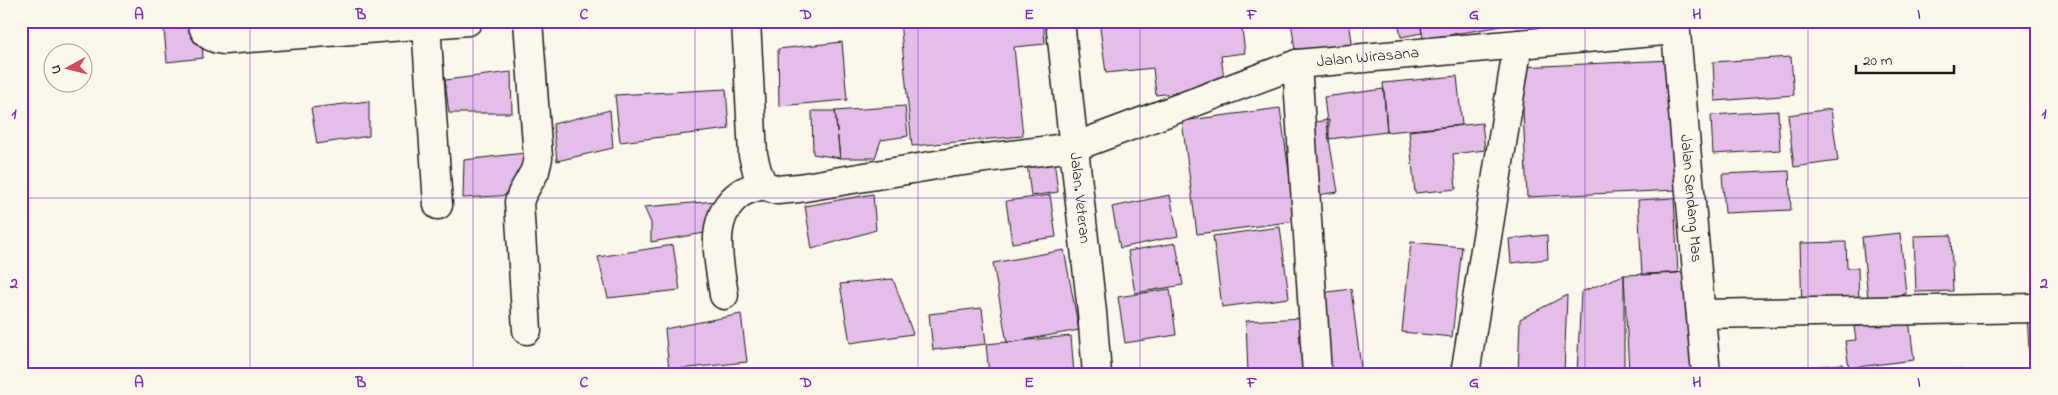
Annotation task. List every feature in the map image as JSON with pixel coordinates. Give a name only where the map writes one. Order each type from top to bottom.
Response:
[{"type":"street","points":[[202,21],[202,26],[208,35],[214,39],[224,40],[468,21]]},
{"type":"street","points":[[527,330],[519,202],[535,171],[538,148],[528,21]]},
{"type":"street","points":[[724,295],[717,244],[718,226],[727,206],[742,193],[763,185],[753,155],[746,21]]},
{"type":"street","name":"Jalan. Veteran","points":[[1060,21],[1097,374]]},
{"type":"street","points":[[426,24],[438,205]]},
{"type":"street","name":"Jalan Wirasana","points":[[763,185],[777,190],[799,188],[954,162],[1074,147],[1297,64],[1518,44],[1675,26]]},
{"type":"street","name":"Jalan Sendang Mas","points":[[1675,26],[1706,374]]},
{"type":"street","points":[[1465,374],[1518,44]]},
{"type":"street","points":[[1297,64],[1317,374]]},
{"type":"street","points":[[1701,314],[2037,308]]},
{"type":"building","points":[[220,21],[273,21],[221,31]]},
{"type":"building","points":[[900,21],[1043,21],[1045,44],[1014,47],[1023,136],[912,146]]},
{"type":"building","points":[[1099,21],[1241,21],[1245,53],[1221,56],[1225,87],[1156,95],[1153,68],[1106,73]]},
{"type":"building","points":[[1291,21],[1349,21],[1354,56],[1297,64]]},
{"type":"building","points":[[1398,21],[1420,21],[1422,33],[1401,37]]},
{"type":"building","points":[[1420,21],[1514,21],[1515,24],[1423,39]]},
{"type":"building","points":[[1568,21],[1663,21],[1568,26]]},
{"type":"building","points":[[201,26],[203,58],[167,62],[164,29]]},
{"type":"building","points":[[842,42],[847,100],[779,106],[778,49]]},
{"type":"building","points":[[1791,57],[1794,95],[1715,101],[1713,62]]},
{"type":"building","points":[[1671,60],[1677,190],[1527,197],[1521,67]]},
{"type":"building","points":[[511,72],[512,113],[449,113],[445,80]]},
{"type":"building","points":[[1457,76],[1462,125],[1387,132],[1383,83]]},
{"type":"building","points":[[726,89],[729,129],[620,142],[615,95]]},
{"type":"building","points":[[1384,89],[1387,132],[1329,139],[1324,97]]},
{"type":"building","points":[[369,101],[369,136],[317,144],[311,108]]},
{"type":"building","points":[[905,106],[908,136],[881,140],[875,158],[840,158],[835,111]]},
{"type":"building","points":[[1280,108],[1296,221],[1197,234],[1182,121]]},
{"type":"building","points":[[1831,109],[1838,161],[1794,167],[1788,115]]},
{"type":"building","points":[[610,110],[613,148],[557,161],[553,124]]},
{"type":"building","points":[[812,111],[835,111],[840,158],[813,154]]},
{"type":"building","points":[[1778,111],[1780,150],[1713,154],[1711,115]]},
{"type":"building","points":[[1329,120],[1329,139],[1338,192],[1310,196],[1301,124]]},
{"type":"building","points":[[1482,123],[1485,150],[1453,154],[1456,189],[1415,193],[1409,131]]},
{"type":"building","points":[[1053,151],[1058,192],[1031,196],[1026,155]]},
{"type":"building","points":[[525,153],[521,184],[514,195],[463,198],[464,160]]},
{"type":"building","points":[[1789,171],[1791,210],[1725,213],[1722,174]]},
{"type":"building","points":[[873,194],[876,230],[812,249],[805,206]]},
{"type":"building","points":[[1050,195],[1056,237],[1012,243],[1006,201]]},
{"type":"building","points":[[1170,195],[1178,236],[1120,248],[1112,207]]},
{"type":"building","points":[[1674,198],[1678,273],[1642,275],[1638,200]]},
{"type":"building","points":[[716,201],[711,232],[651,242],[651,223],[644,207]]},
{"type":"building","points":[[1280,227],[1289,298],[1222,307],[1213,236]]},
{"type":"building","points":[[1900,233],[1906,294],[1868,298],[1862,237]]},
{"type":"building","points":[[1547,235],[1548,259],[1511,263],[1509,239]]},
{"type":"building","points":[[1951,235],[1953,291],[1916,292],[1914,236]]},
{"type":"building","points":[[1411,242],[1462,247],[1452,337],[1402,332]]},
{"type":"building","points":[[1846,242],[1847,268],[1858,268],[1859,307],[1802,309],[1800,243]]},
{"type":"building","points":[[1176,243],[1183,285],[1135,293],[1128,251]]},
{"type":"building","points":[[673,245],[680,290],[608,298],[598,257]]},
{"type":"building","points":[[1064,250],[1079,330],[1007,343],[993,263]]},
{"type":"building","points":[[1690,272],[1696,374],[1629,374],[1624,275]]},
{"type":"building","points":[[1624,275],[1624,374],[1577,374],[1581,292]]},
{"type":"building","points":[[893,279],[913,334],[850,343],[840,284]]},
{"type":"building","points":[[1170,289],[1176,335],[1125,343],[1118,297]]},
{"type":"building","points":[[1351,289],[1361,368],[1323,373],[1313,294]]},
{"type":"building","points":[[1567,295],[1564,374],[1518,374],[1520,319]]},
{"type":"building","points":[[982,308],[986,344],[933,350],[929,314]]},
{"type":"building","points":[[2037,313],[2037,366],[2030,367],[2027,314]]},
{"type":"building","points":[[741,314],[747,362],[669,370],[665,329]]},
{"type":"building","points":[[1302,318],[1305,374],[1248,374],[1246,321]]},
{"type":"building","points":[[1909,319],[1914,360],[1849,368],[1845,341],[1856,340],[1854,327]]},
{"type":"building","points":[[1071,336],[1074,374],[989,374],[986,344]]},
{"type":"building","points":[[1843,364],[1844,374],[1790,374],[1789,369]]},
{"type":"building","points":[[1938,370],[1961,370],[1961,374],[1938,374]]},
{"type":"building","points":[[1930,372],[1930,374],[1867,374],[1867,373]]}]
